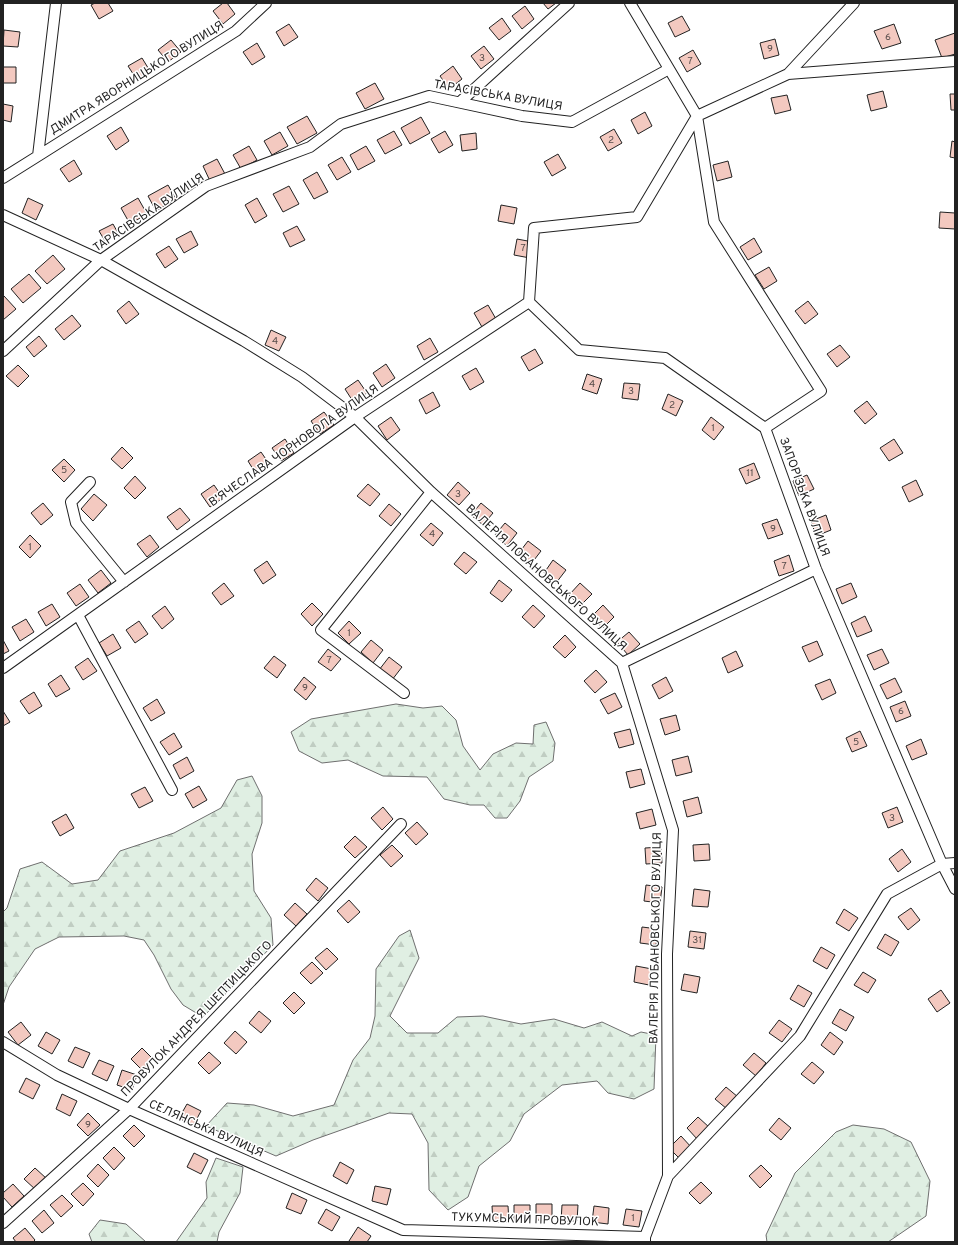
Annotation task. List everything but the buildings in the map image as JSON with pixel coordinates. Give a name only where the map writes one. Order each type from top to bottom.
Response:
[{"type":"street","points":[[3,178],[38,156],[56,3]]},
{"type":"street","name":"ДМИТРА ЯВОРНИЦЬКОГО ВУЛИЦЯ","points":[[38,156],[236,31],[266,3]]},
{"type":"street","points":[[460,102],[569,3]]},
{"type":"street","name":"ЗАПОРІЗЬКА ВУЛИЦЯ","points":[[630,3],[697,116],[714,222],[821,391],[765,428],[816,569],[942,864],[955,889]]},
{"type":"street","points":[[788,74],[854,3]]},
{"type":"street","points":[[765,428],[665,358],[579,350],[529,302],[534,228],[638,217],[697,116],[788,74],[955,61]]},
{"type":"street","name":"ТАРАСІВСЬКА ВУЛИЦЯ","points":[[3,351],[102,260],[206,186],[310,147],[341,124],[429,96],[522,116],[572,122],[669,69]]},
{"type":"street","name":"ВАЛЕРІЯ ЛОБАНОВСЬКОГО ВУЛИЦЯ","points":[[3,216],[102,260],[244,341],[302,377],[355,417],[431,492],[622,663],[673,830],[667,954],[668,1176]]},
{"type":"street","name":"В'ЯЧЕСЛАВА ЧОРНОВОЛА ВУЛИЦЯ","points":[[3,668],[355,417],[529,302]]},
{"type":"street","points":[[90,482],[71,502],[76,524],[124,582]]},
{"type":"street","points":[[404,693],[321,630],[431,492]]},
{"type":"street","points":[[622,663],[816,569]]},
{"type":"street","points":[[78,615],[172,790]]},
{"type":"street","name":"ПРОВУЛОК АНДРЕЯ ШЕПТИЦЬКОГО","points":[[3,1223],[129,1109],[401,824]]},
{"type":"street","points":[[645,1239],[668,1176],[800,1036],[887,894],[942,864],[955,863]]},
{"type":"street","name":"СЕЛЯНСЬКА ВУЛИЦЯ","points":[[3,1042],[58,1075],[129,1109],[403,1230]]},
{"type":"street","name":"ТУКУМСЬКИЙ ПРОВУЛОК","points":[[403,1230],[645,1239]]},
{"type":"green space","points":[[396,704],[423,708],[442,706],[456,720],[463,746],[480,770],[493,754],[516,743],[533,744],[534,725],[546,722],[555,743],[553,761],[529,777],[520,801],[507,818],[495,818],[484,805],[470,805],[444,799],[427,777],[383,776],[348,760],[322,763],[299,751],[291,732],[311,719]]},
{"type":"green space","points":[[252,776],[262,796],[262,823],[252,854],[254,891],[271,918],[273,945],[203,1017],[183,1005],[171,989],[154,955],[144,940],[124,936],[59,937],[35,949],[9,987],[3,1005],[3,912],[7,908],[20,869],[42,862],[72,884],[98,880],[120,851],[174,833],[221,808],[237,780]]},
{"type":"green space","points":[[410,930],[419,958],[390,1016],[407,1033],[438,1033],[457,1017],[483,1016],[521,1024],[554,1019],[584,1028],[602,1022],[632,1036],[641,1032],[656,1035],[654,1089],[634,1099],[608,1093],[597,1081],[562,1085],[524,1114],[510,1141],[479,1166],[468,1197],[448,1210],[429,1190],[428,1143],[412,1114],[389,1113],[313,1140],[276,1156],[206,1126],[227,1103],[254,1105],[293,1116],[334,1105],[353,1060],[370,1038],[375,1016],[376,969],[399,936]]},
{"type":"green space","points":[[853,1125],[884,1129],[911,1142],[930,1181],[926,1216],[888,1242],[767,1242],[766,1235],[795,1173],[836,1132]]},
{"type":"green space","points":[[216,1158],[243,1167],[240,1193],[219,1232],[217,1242],[176,1242],[207,1198],[206,1182]]},
{"type":"green space","points":[[100,1220],[126,1224],[146,1242],[92,1242],[89,1234]]}]
